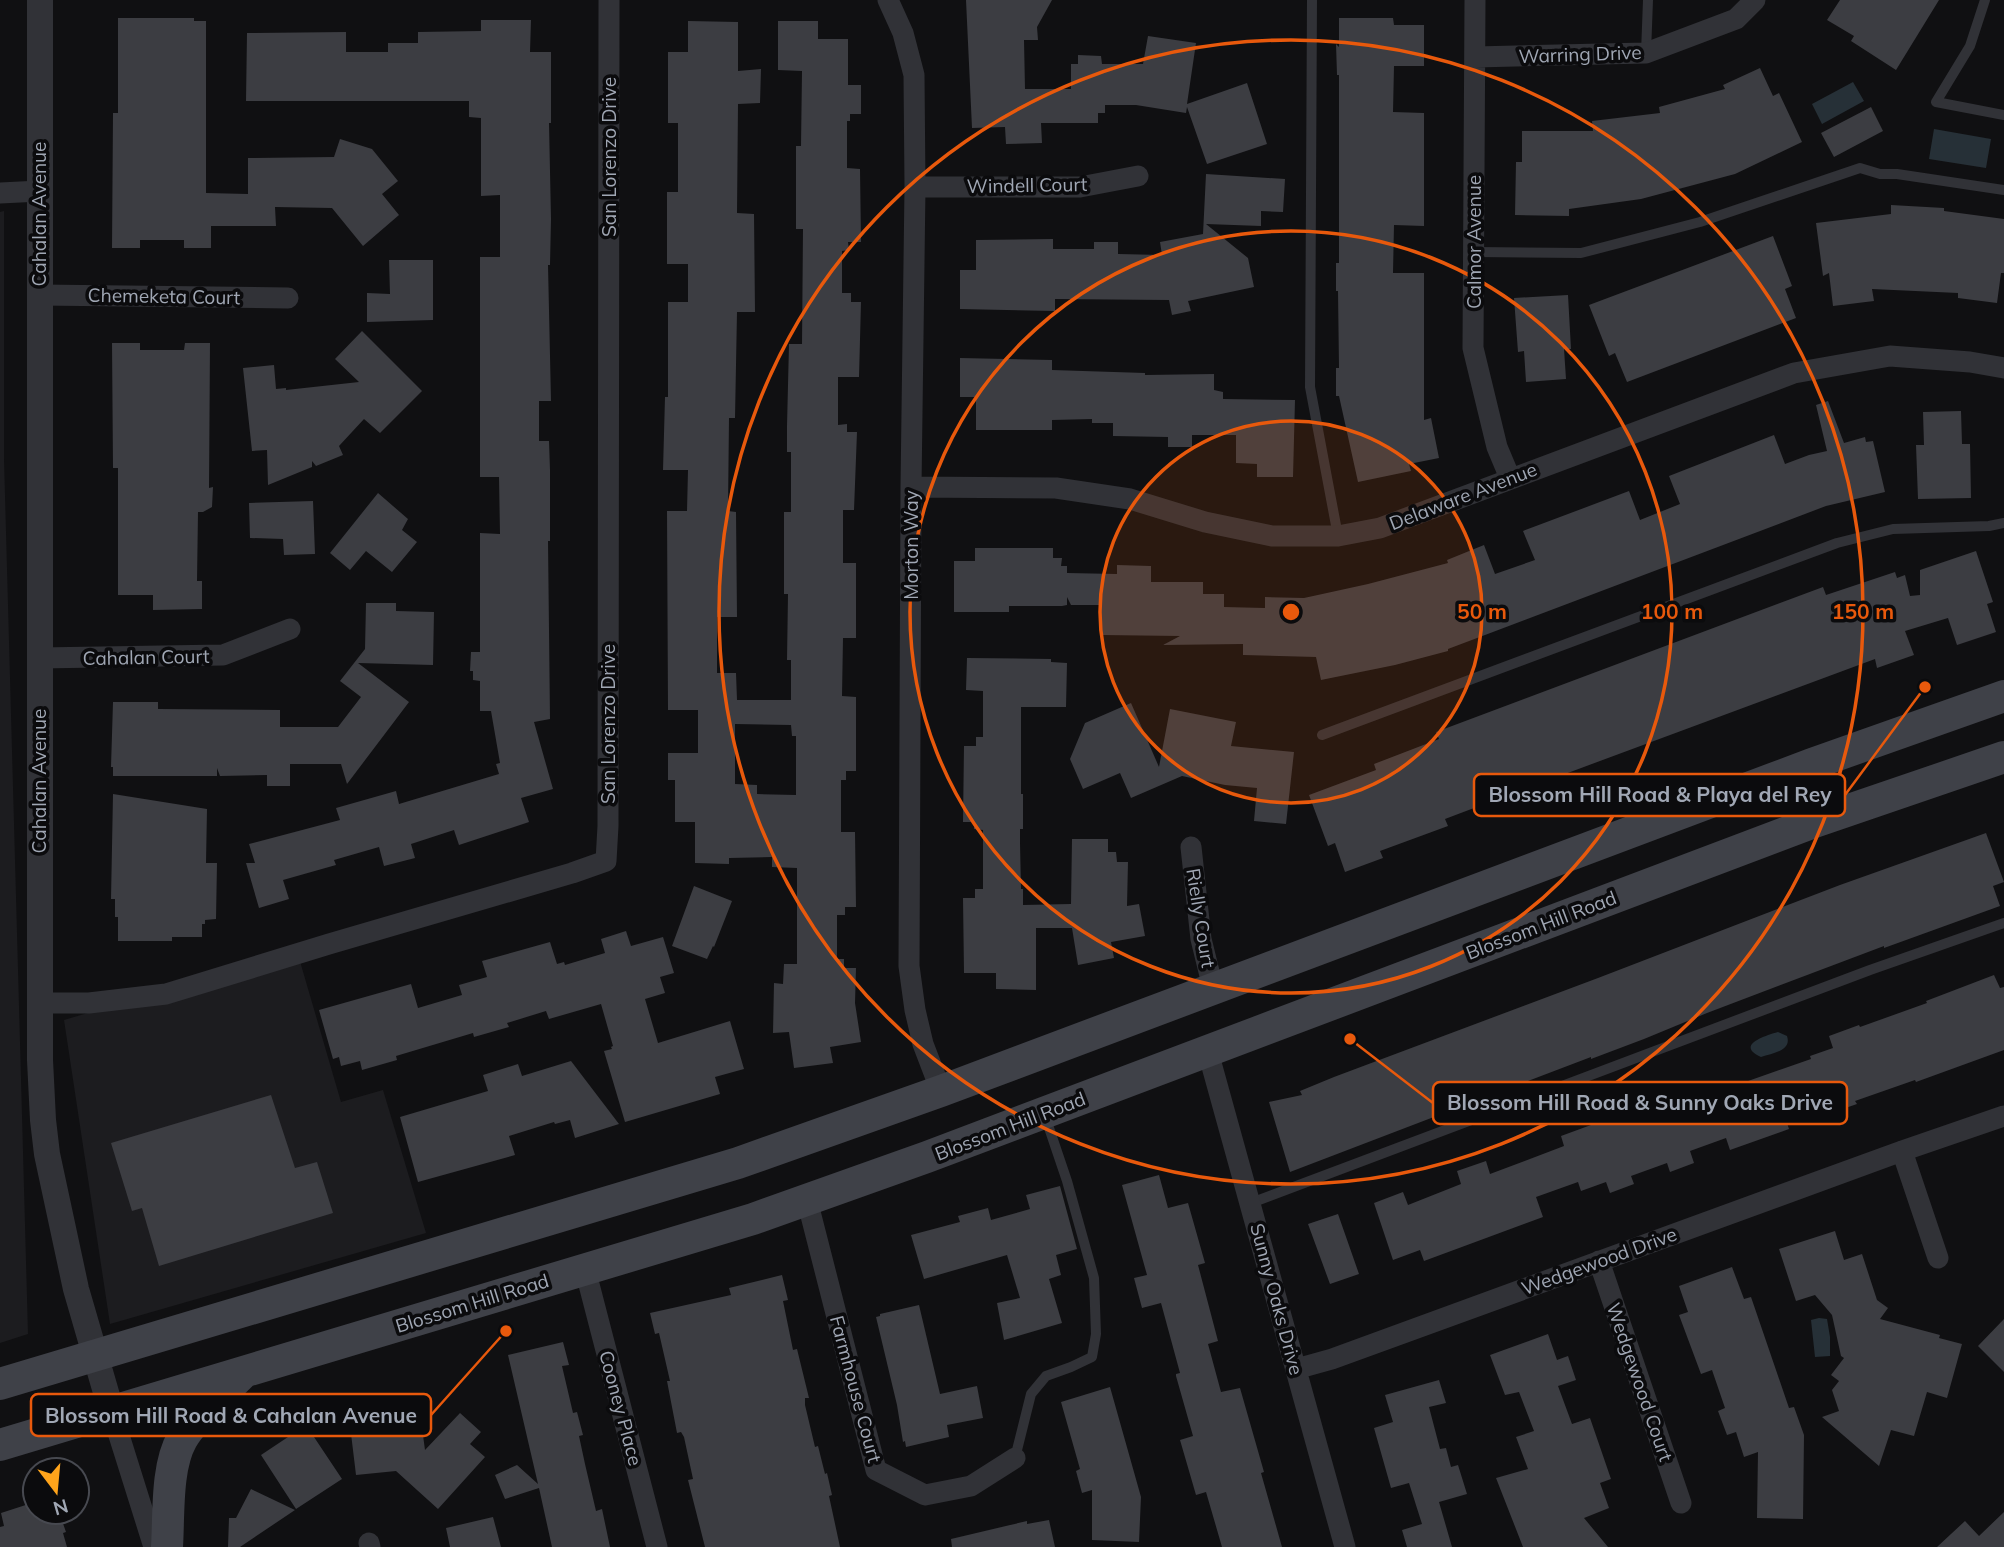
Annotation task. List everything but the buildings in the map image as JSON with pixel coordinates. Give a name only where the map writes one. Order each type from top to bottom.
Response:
[{"type":"main road","points":[[0,1384],[738,1163],[940,1091],[1812,764],[2004,696]]},
{"type":"main road","name":"Blossom Hill Road","points":[[0,1445],[753,1219],[1208,1052],[1814,822],[2004,757]]},
{"type":"main road","points":[[167,1547],[174,1460],[183,1438],[245,1371]]},
{"type":"street","name":"Cahalan Avenue","points":[[40,0],[38,1003],[43,1120],[47,1154],[76,1289],[154,1547]]},
{"type":"street","name":"San Lorenzo Drive","points":[[38,1003],[89,1003],[166,994],[606,861],[609,0]]},
{"type":"street","name":"Morton Way","points":[[888,0],[903,33],[914,75],[909,966],[923,1044],[940,1091]]},
{"type":"street","name":"Calmor Avenue","points":[[1475,0],[1473,348],[1497,447],[1510,478]]},
{"type":"street","name":"Warring Drive","points":[[1475,57],[1646,53],[1736,19],[1755,0]]},
{"type":"street","name":"Windell Court","points":[[915,187],[1080,187],[1138,176]]},
{"type":"street","points":[[0,192],[40,191]]},
{"type":"street","name":"Chemeketa Court","points":[[39,295],[288,298]]},
{"type":"street","name":"Delaware Avenue","points":[[911,488],[1056,488],[1130,499],[1205,522],[1272,536],[1338,536],[1380,528],[1794,373],[1890,356],[1970,362],[2004,368]]},
{"type":"street","name":"Cahalan Court","points":[[39,658],[223,655],[290,629]]},
{"type":"street","name":"Rielly Court","points":[[1191,847],[1201,939],[1213,988]]},
{"type":"street","name":"Sunny Oaks Drive","points":[[1208,1052],[1345,1547]]},
{"type":"street","name":"Wedgewood Drive","points":[[1296,1369],[1332,1359],[2004,1116]]},
{"type":"street","points":[[1902,1151],[1938,1258]]},
{"type":"street","name":"Farmhouse Court","points":[[807,1200],[876,1470],[925,1496],[971,1486],[1015,1458]]},
{"type":"street","name":"Wedgewood Court","points":[[1599,1261],[1681,1503]]},
{"type":"street","name":"Cooney Place","points":[[585,1269],[657,1547]]},
{"type":"lane","points":[[1312,0],[1310,387],[1338,536]]},
{"type":"lane","points":[[1646,53],[1648,0]]},
{"type":"lane","points":[[1985,0],[1970,46],[1936,102],[2004,116]]},
{"type":"lane","points":[[1475,252],[1581,253],[1700,222],[1860,168],[1880,174],[1897,174],[2004,190]]},
{"type":"lane","points":[[1322,736],[1837,543],[1893,529],[1989,526],[2004,523]]},
{"type":"lane","points":[[1251,1203],[1870,970],[2004,923]]},
{"type":"lane","points":[[1015,1458],[1031,1394],[1046,1376],[1092,1357],[1096,1334],[1094,1278],[1068,1181],[1044,1113]]},
{"type":"shaded area","points":[[1853,82],[1864,101],[1822,124],[1812,104]]},
{"type":"shaded area","points":[[1934,129],[1991,139],[1986,168],[1929,159]]},
{"type":"shaded area","points":[[4,211],[4,459],[28,1334],[0,1343],[0,212]]},
{"type":"shaded area","points":[[297,951],[341,1102],[383,1090],[426,1233],[110,1324],[64,1020]]},
{"type":"shaded area","points":[[1778,1032],[1787,1036],[1787,1045],[1784,1048],[1761,1057],[1754,1053],[1751,1048],[1755,1041]]},
{"type":"shaded area","points":[[1827,1319],[1830,1356],[1815,1357],[1811,1320]]},
{"type":"place","name":"Blossom Hill Road & Playa del Rey","points":[[1925,687]]},
{"type":"place","name":"Blossom Hill Road & Sunny Oaks Drive","points":[[1350,1039]]},
{"type":"place","name":"Blossom Hill Road & Cahalan Avenue","points":[[506,1331]]}]
